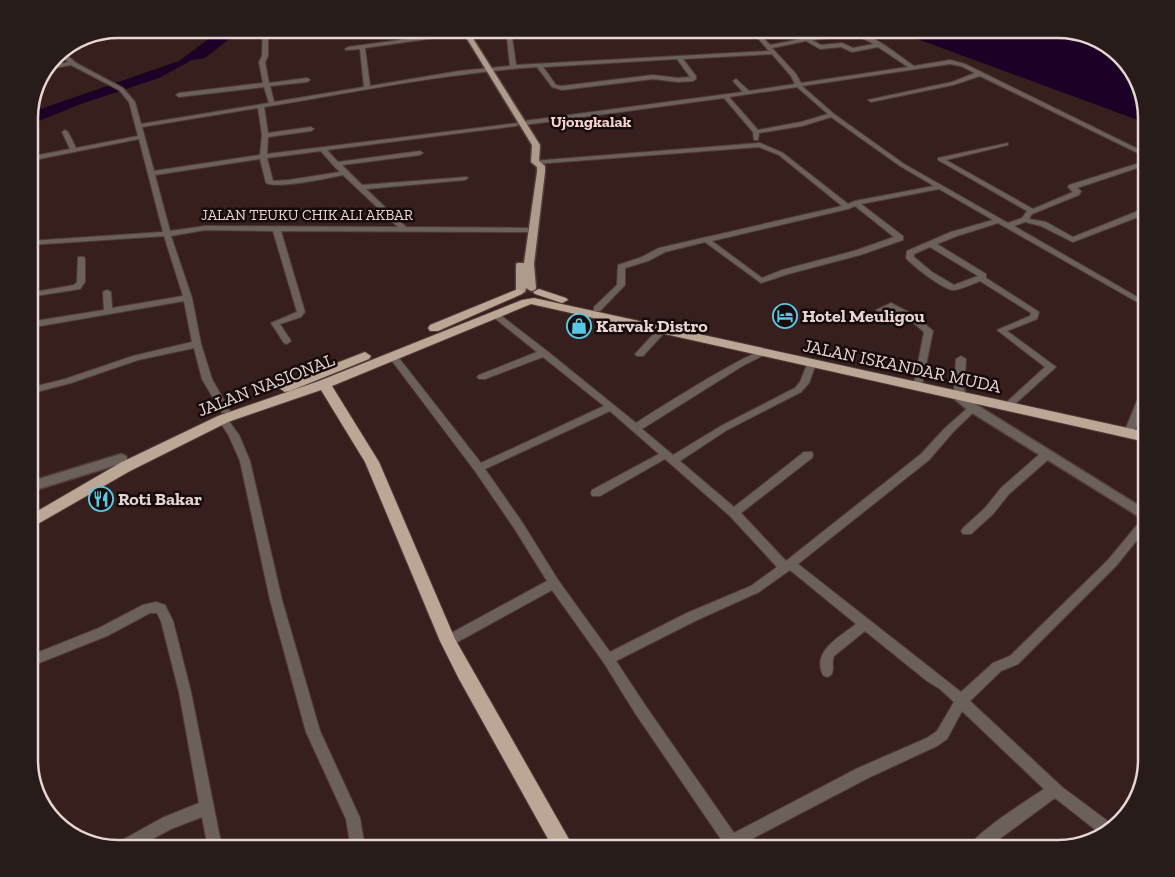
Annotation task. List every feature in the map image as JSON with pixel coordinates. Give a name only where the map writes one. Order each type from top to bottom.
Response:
[{"type":"highway","name":"JALAN ISKANDAR MUDA","points":[[528,294],[919,383],[958,394],[1012,402],[1138,430]]},
{"type":"highway","name":"JALAN ISKANDAR MUDA","points":[[528,294],[661,331],[958,394],[1138,436]]},
{"type":"highway","name":"JALAN NASIONAL","points":[[249,406],[324,384],[392,354],[495,314],[528,294]]},
{"type":"highway","name":"JALAN NASIONAL","points":[[38,507],[121,458],[388,347],[528,294]]},
{"type":"highway","points":[[324,384],[376,470],[448,641],[560,840]]},
{"type":"highway","name":"JALAN NASIONAL","points":[[38,518],[125,467],[224,416]]},
{"type":"main road","points":[[464,38],[536,145],[535,162],[541,166],[541,172],[529,264],[528,294]]},
{"type":"main road","points":[[520,123],[533,168],[533,183],[525,230],[528,294]]},
{"type":"street","points":[[266,38],[265,56],[262,62],[265,85],[272,104]]},
{"type":"street","points":[[348,49],[418,38]]},
{"type":"street","points":[[510,38],[513,67]]},
{"type":"street","points":[[761,38],[794,75],[799,85],[832,115],[902,165],[1138,300]]},
{"type":"street","points":[[138,126],[485,70],[679,58],[771,49],[821,38]]},
{"type":"street","points":[[863,38],[914,68]]},
{"type":"street","points":[[808,40],[820,47],[842,45],[853,50],[878,45]]},
{"type":"street","points":[[362,47],[366,88]]},
{"type":"street","points":[[66,57],[72,63],[113,84],[127,95],[132,102],[140,137],[153,173],[167,234],[188,298],[197,344],[207,379],[245,461],[276,600],[313,732],[353,818],[357,840]]},
{"type":"street","points":[[539,66],[554,86],[562,88],[655,77],[678,80],[692,79],[693,76],[679,58]]},
{"type":"street","points":[[153,173],[748,93],[950,62],[963,65],[1138,151]]},
{"type":"street","points":[[56,66],[72,63]]},
{"type":"street","points":[[871,100],[928,89],[979,74]]},
{"type":"street","points":[[179,95],[306,80]]},
{"type":"street","points":[[736,81],[748,93]]},
{"type":"street","points":[[725,96],[756,132],[756,144]]},
{"type":"street","points":[[261,106],[265,135],[264,157],[269,182],[272,184],[345,173]]},
{"type":"street","points":[[756,132],[802,124],[832,115]]},
{"type":"street","points":[[265,135],[311,130]]},
{"type":"street","points":[[65,132],[74,150]]},
{"type":"street","points":[[38,157],[140,137]]},
{"type":"street","points":[[535,162],[756,144],[781,154],[900,238],[857,253],[785,272],[761,281],[708,241]]},
{"type":"street","points":[[1006,144],[940,159],[1029,215],[1073,240],[1138,214]]},
{"type":"street","points":[[323,149],[345,173],[403,228]]},
{"type":"street","points":[[336,164],[420,153]]},
{"type":"street","points":[[1006,226],[1076,193],[1077,191],[1072,187],[1138,166]]},
{"type":"street","points":[[361,187],[465,178]]},
{"type":"street","points":[[597,309],[619,288],[621,282],[619,270],[622,266],[645,259],[662,250],[708,241],[852,205],[940,187]]},
{"type":"street","points":[[910,253],[954,234],[998,221]]},
{"type":"street","name":"JALAN TEUKU CHIK ALI AKBAR","points":[[38,242],[167,234],[205,228],[525,230]]},
{"type":"street","points":[[276,228],[301,312],[300,315],[275,323],[287,341]]},
{"type":"street","points":[[890,242],[910,253]]},
{"type":"street","points":[[931,244],[983,276],[981,278],[1035,312],[1034,317],[1001,330],[1051,367],[1012,402]]},
{"type":"street","points":[[910,253],[910,258],[929,274],[952,288],[981,278]]},
{"type":"street","points":[[38,294],[77,287],[81,282],[81,259]]},
{"type":"street","points":[[108,292],[108,311]]},
{"type":"street","points":[[38,323],[188,298]]},
{"type":"street","points":[[880,310],[891,306],[913,318],[929,331],[919,383]]},
{"type":"street","points":[[495,314],[636,428],[734,513],[788,566],[932,677],[945,684],[1056,789],[1102,826]]},
{"type":"street","points":[[640,354],[661,331]]},
{"type":"street","points":[[38,389],[68,381],[136,358],[197,344]]},
{"type":"street","points":[[636,428],[675,402],[761,352]]},
{"type":"street","points":[[482,377],[544,353]]},
{"type":"street","points":[[392,354],[479,468],[518,524],[554,582],[730,840]]},
{"type":"street","points":[[961,359],[958,394],[973,408],[1138,511]]},
{"type":"street","points":[[596,493],[798,390],[804,383],[810,364]]},
{"type":"street","points":[[479,468],[611,408]]},
{"type":"street","points":[[608,659],[691,617],[755,589],[788,566],[925,457],[949,430],[973,408]]},
{"type":"street","points":[[1131,428],[1138,411]]},
{"type":"street","points":[[967,531],[989,511],[1005,491],[1046,454]]},
{"type":"street","points":[[734,513],[808,456]]},
{"type":"street","points":[[38,483],[121,458]]},
{"type":"street","points":[[742,840],[863,773],[932,742],[942,735],[961,701],[997,667],[1014,660],[1112,563],[1138,532]]},
{"type":"street","points":[[448,641],[554,582]]},
{"type":"street","points":[[38,658],[103,632],[147,609],[156,607],[161,609],[167,620],[185,692],[213,840]]},
{"type":"street","points":[[827,671],[826,659],[830,652],[865,624]]},
{"type":"street","points":[[986,840],[1056,789]]},
{"type":"street","points":[[136,840],[167,823],[206,808]]},
{"type":"shaded area","points":[[210,38],[231,38],[205,58],[192,60],[159,78],[78,105],[38,121],[38,110],[179,61]]},
{"type":"shaded area","points":[[915,38],[1068,38],[1083,42],[1106,54],[1124,73],[1135,97],[1138,120]]},
{"type":"place","name":"Hotel Meuligou","points":[[785,316]]},
{"type":"place","name":"Karvak Distro","points":[[579,326]]},
{"type":"place","name":"Roti Bakar","points":[[101,499]]},
{"type":"district","name":"Ujongkalak","points":[[591,121]]}]
